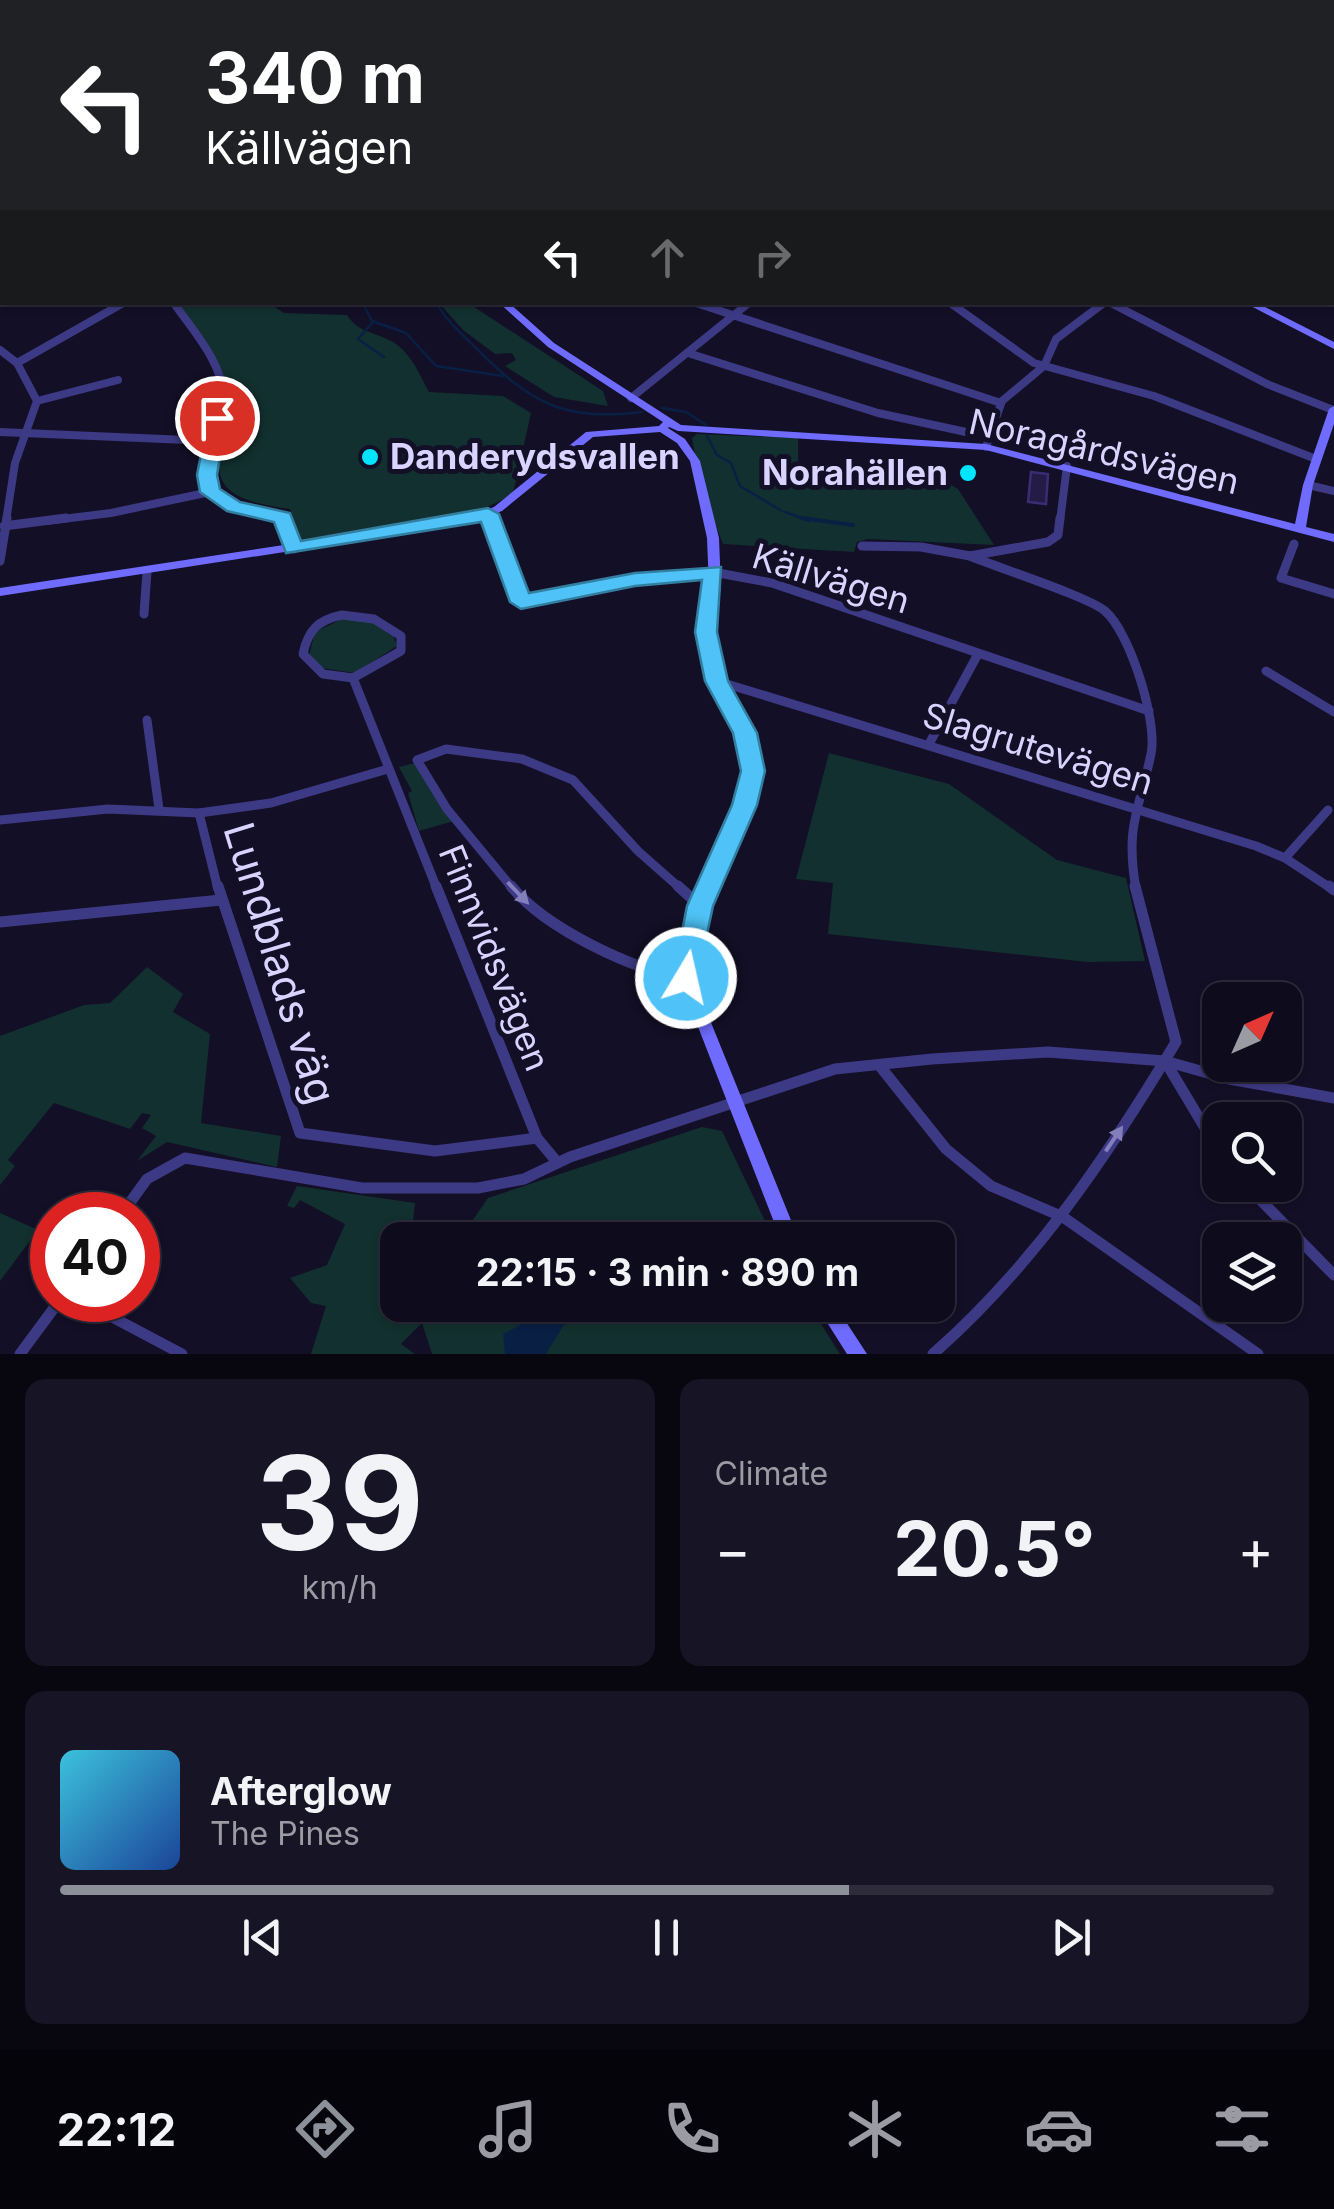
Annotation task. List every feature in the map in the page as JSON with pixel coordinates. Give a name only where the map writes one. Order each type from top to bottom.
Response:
[{"type":"street","points":[[17,363],[86,328],[120,305]]},
{"type":"street","points":[[176,305],[216,372],[224,396],[210,440],[210,492]]},
{"type":"street","points":[[505,305],[538,336],[670,428],[695,461],[713,538],[714,572],[706,632],[716,681],[745,733],[753,771],[745,805],[700,906],[686,978],[782,1222]]},
{"type":"street","points":[[702,305],[1001,403]]},
{"type":"street","points":[[631,398],[692,354],[748,305]]},
{"type":"street","points":[[954,305],[985,324],[1020,356],[1154,396],[1316,459]]},
{"type":"street","points":[[986,448],[1001,403],[1044,366],[1056,338],[1103,305]]},
{"type":"street","points":[[1113,305],[1267,384],[1334,410],[1330,434],[1308,485],[1300,528]]},
{"type":"street","points":[[1253,305],[1334,346]]},
{"type":"street","points":[[0,350],[17,363],[37,401],[16,463],[0,561]]},
{"type":"street","points":[[692,354],[878,413],[966,432]]},
{"type":"street","points":[[37,401],[118,380]]},
{"type":"street","name":"Noragårdsvägen","points":[[0,592],[488,514],[590,434],[670,428],[986,448],[1334,538]]},
{"type":"street","points":[[0,432],[210,440]]},
{"type":"street","points":[[970,556],[1048,542],[1058,534],[1067,466]]},
{"type":"street","points":[[1308,485],[1334,492]]},
{"type":"street","points":[[4,526],[110,513],[210,492],[234,506],[283,518],[294,548]]},
{"type":"street","name":"Källvägen","points":[[488,514],[521,602],[635,580],[714,572],[818,596],[1149,711]]},
{"type":"street","points":[[1294,544],[1281,578],[1334,594]]},
{"type":"street","points":[[862,546],[922,547],[970,556],[1106,611],[1149,711],[1154,735],[1152,753],[1132,807],[1130,842],[1139,900],[1176,1042],[1063,1217],[1004,1287],[933,1354]]},
{"type":"street","points":[[144,614],[146,571]]},
{"type":"street","points":[[363,613],[386,621],[401,636],[400,651],[352,678],[331,677],[312,668],[303,654],[304,640],[324,622],[347,614],[363,613]]},
{"type":"street","points":[[928,744],[978,654]]},
{"type":"street","points":[[1266,671],[1334,712]]},
{"type":"street","name":"Finnvidsvägen","points":[[352,678],[537,1138],[556,1162]]},
{"type":"street","name":"Slagrutevägen","points":[[716,681],[1132,807],[1284,858],[1334,890]]},
{"type":"street","points":[[147,720],[159,808]]},
{"type":"street","points":[[686,978],[662,975],[576,936],[523,900],[447,809],[417,760],[446,750],[484,754],[522,759],[573,780],[638,851],[700,906]]},
{"type":"street","points":[[0,820],[108,808],[199,812],[271,803],[388,769]]},
{"type":"street","points":[[1284,858],[1328,810]]},
{"type":"street","name":"Lundblads väg","points":[[199,812],[222,900],[300,1132],[434,1151],[537,1138]]},
{"type":"street","points":[[0,922],[222,900]]},
{"type":"street","points":[[138,1192],[147,1179],[185,1158],[362,1188],[478,1188],[524,1179],[556,1162],[731,1100],[835,1069],[879,1064],[1048,1052],[1166,1061],[1229,1079],[1334,1098]]},
{"type":"street","points":[[1166,1061],[1202,1122]]},
{"type":"street","points":[[879,1064],[946,1149],[991,1186],[1063,1217],[1258,1354]]},
{"type":"street","points":[[1263,1202],[1334,1275]]},
{"type":"street","points":[[20,1354],[44,1322]]},
{"type":"street","points":[[122,1322],[182,1354]]},
{"type":"street","points":[[836,1322],[858,1354]]},
{"type":"green space","name":"Danderydsvallen","points":[[178,305],[272,305],[284,313],[347,315],[360,328],[402,349],[429,392],[503,396],[531,413],[513,494],[438,522],[305,541],[299,538],[290,509],[241,497],[228,489],[221,478],[220,446],[230,398]]},
{"type":"green space","points":[[441,305],[471,305],[603,391],[608,406],[554,397],[505,366],[516,360],[512,353],[495,354],[463,330]]},
{"type":"green space","points":[[697,434],[798,438],[798,464],[836,466],[864,476],[903,474],[933,488],[946,482],[958,489],[994,545],[868,539],[857,542],[854,552],[723,544],[701,488],[692,438]]},
{"type":"green space","points":[[344,618],[369,620],[383,626],[397,646],[355,673],[321,668],[309,655],[315,632]]},
{"type":"green space","points":[[829,753],[949,784],[1057,860],[1126,878],[1145,961],[1088,962],[828,934],[833,883],[796,879]]},
{"type":"green space","points":[[415,763],[454,821],[419,831],[408,793],[412,791],[399,767]]},
{"type":"green space","points":[[147,967],[183,994],[173,1012],[210,1034],[201,1123],[281,1136],[277,1167],[167,1142],[137,1161],[156,1136],[142,1128],[151,1115],[142,1113],[130,1129],[54,1103],[8,1160],[15,1166],[0,1185],[0,1036],[84,1005],[110,1003]]},
{"type":"green space","points":[[702,1127],[722,1131],[765,1222],[471,1222],[488,1198]]},
{"type":"green space","points":[[297,1186],[415,1203],[413,1222],[380,1222],[380,1322],[820,1322],[840,1354],[432,1354],[422,1323],[401,1344],[415,1354],[311,1354],[326,1306],[311,1303],[290,1278],[327,1265],[345,1224],[300,1200],[294,1208],[287,1206]]},
{"type":"green space","points":[[0,1213],[30,1226],[30,1241],[0,1281]]},
{"type":"water","points":[[526,1322],[566,1322],[546,1354],[505,1354],[503,1334]]},
{"type":"building","points":[[1031,472],[1048,474],[1046,504],[1028,502]]},
{"type":"waterway","points":[[364,305],[372,321],[406,333],[436,366],[503,376]]},
{"type":"waterway","points":[[438,305],[497,368],[550,404],[591,414],[642,412]]},
{"type":"waterway","points":[[373,322],[358,339],[384,357]]},
{"type":"waterway","points":[[662,408],[686,412],[706,425]]},
{"type":"waterway","points":[[707,436],[717,455],[731,463],[740,486],[782,511]]},
{"type":"waterway","points":[[785,512],[809,521]]},
{"type":"waterway","points":[[802,518],[853,525]]},
{"type":"place","name":"Danderydsvallen","points":[[370,457]]},
{"type":"place","name":"Norahällen","points":[[968,473]]},
{"type":"route","points":[[217,418],[210,440],[210,492],[234,506],[283,518],[294,548],[365,539],[488,514],[521,602],[635,580],[714,572],[715,588],[706,632],[716,681],[745,733],[753,771],[745,805],[700,906],[687,954],[686,978]]}]
